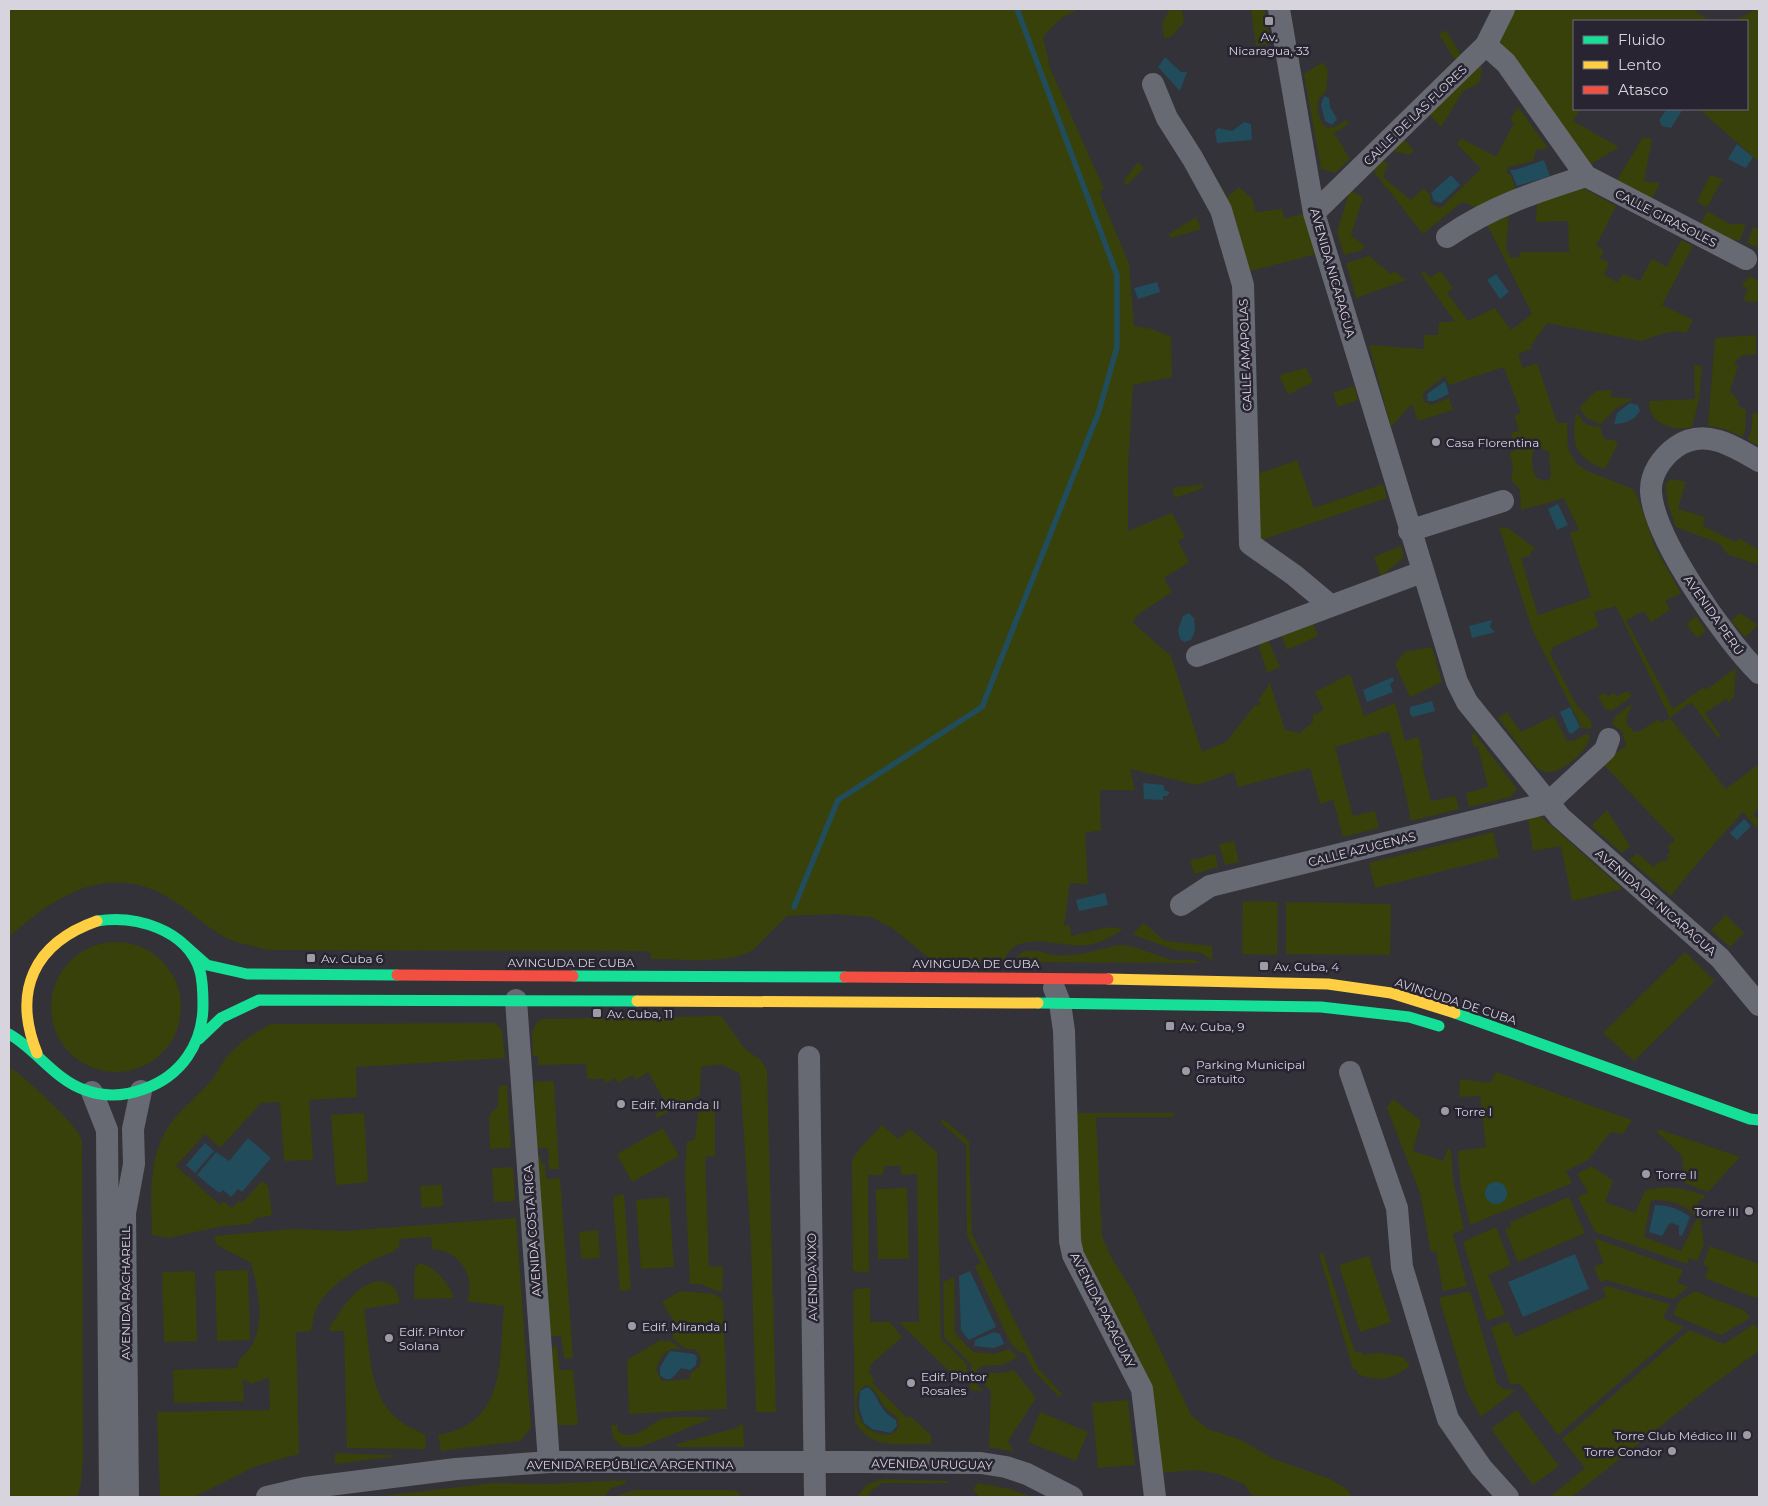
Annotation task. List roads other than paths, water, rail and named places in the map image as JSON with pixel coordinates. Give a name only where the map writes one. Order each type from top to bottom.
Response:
[{"type":"main road","points":[[37,1053],[28,1030],[26,1005],[30,980],[44,953],[66,932],[94,920],[125,917],[154,924],[180,941],[197,962],[203,985],[203,1013],[199,1038]]},
{"type":"main road","name":"AVINGUDA DE CUBA","points":[[180,941],[207,965],[248,974],[1039,977],[1328,984],[1391,993],[1430,1004],[1750,1119],[1759,1120]]},
{"type":"main road","points":[[16,986],[30,980]]},
{"type":"main road","points":[[9,1034],[23,1040],[59,1074],[83,1090],[113,1095],[141,1091],[166,1080],[186,1060],[199,1038],[221,1018],[259,1000],[1098,1003],[1321,1007],[1409,1018],[1452,1030]]},
{"type":"street","name":"AVENIDA NICARAGUA","points":[[1279,9],[1314,213],[1409,531],[1457,682],[1465,697],[1548,803]]},
{"type":"street","name":"CALLE DE LAS FLORES","points":[[1314,213],[1486,45],[1504,9]]},
{"type":"street","name":"CALLE GIRASOLES","points":[[1486,45],[1506,63],[1586,176],[1746,259]]},
{"type":"street","name":"CALLE AMAPOLAS","points":[[1153,84],[1167,118],[1193,159],[1221,210],[1243,284],[1250,544],[1294,575],[1332,606]]},
{"type":"street","points":[[1447,237],[1478,216],[1512,200],[1586,176]]},
{"type":"street","name":"AVENIDA PERÚ","points":[[1759,461],[1727,442],[1703,437],[1683,441],[1669,452],[1658,466],[1652,480],[1651,493],[1660,524],[1690,582],[1744,658],[1759,673]]},
{"type":"street","points":[[1409,531],[1503,501]]},
{"type":"street","points":[[1197,656],[1422,572]]},
{"type":"street","points":[[1548,803],[1605,750],[1609,739]]},
{"type":"street","name":"CALLE AZUCENAS","points":[[1181,905],[1210,886],[1548,803]]},
{"type":"street","name":"AVENIDA DE NICARAGUA","points":[[1548,803],[1615,868],[1720,958],[1759,1005]]},
{"type":"street","points":[[1039,977],[1054,988],[1060,1003]]},
{"type":"street","name":"AVENIDA COSTA RICA","points":[[516,1000],[550,1462]]},
{"type":"street","name":"AVENIDA PARAGUAY","points":[[1060,1003],[1064,1031],[1067,1083],[1070,1241],[1073,1255],[1114,1331],[1142,1389],[1155,1497]]},
{"type":"street","points":[[1064,1031],[1073,1016],[1081,1009],[1098,1003]]},
{"type":"street","name":"AVENIDA XIXO","points":[[808,1057],[816,1497]]},
{"type":"street","points":[[1350,1072],[1397,1208],[1402,1267],[1448,1419],[1481,1468],[1508,1497]]},
{"type":"street","name":"AVENIDA RACHARELL","points":[[128,1497],[125,1213],[134,1164],[133,1129],[141,1091]]},
{"type":"street","name":"AVENIDA RACHARELL","points":[[92,1092],[107,1130],[110,1497]]},
{"type":"street","name":"AVENIDA REPÚBLICA ARGENTINA","points":[[267,1497],[305,1488],[456,1469],[550,1462],[815,1463]]},
{"type":"street","name":"AVENIDA URUGUAY","points":[[815,1463],[981,1463],[1006,1466],[1027,1474],[1072,1497]]},
{"type":"water","points":[[1165,57],[1181,72],[1187,72],[1180,91],[1158,67]]},
{"type":"water","points":[[1324,96],[1329,98],[1330,107],[1337,119],[1332,125],[1325,121],[1321,105]]},
{"type":"water","points":[[1666,110],[1682,110],[1671,128],[1662,126],[1659,120]]},
{"type":"water","points":[[1244,122],[1251,124],[1252,140],[1217,143],[1215,132],[1218,128],[1232,131]]},
{"type":"water","points":[[1737,144],[1753,157],[1746,168],[1728,159]]},
{"type":"water","points":[[1544,160],[1550,176],[1517,186],[1510,170]]},
{"type":"water","points":[[1451,175],[1460,185],[1441,203],[1434,201],[1431,193]]},
{"type":"water","points":[[1496,274],[1509,292],[1500,299],[1487,280]]},
{"type":"water","points":[[1157,282],[1160,292],[1138,299],[1134,288]]},
{"type":"water","points":[[1445,381],[1449,394],[1434,401],[1428,401],[1427,394]]},
{"type":"water","points":[[1630,403],[1638,405],[1640,411],[1638,414],[1628,421],[1614,424],[1617,413]]},
{"type":"water","points":[[1558,504],[1568,525],[1557,530],[1548,509]]},
{"type":"water","points":[[1189,613],[1194,618],[1195,631],[1191,640],[1184,642],[1180,639],[1178,630],[1183,616]]},
{"type":"water","points":[[1492,620],[1490,627],[1495,632],[1472,638],[1469,626]]},
{"type":"water","points":[[1393,677],[1394,681],[1390,684],[1393,692],[1367,702],[1363,690]]},
{"type":"water","points":[[1432,701],[1435,711],[1413,717],[1410,714],[1410,707]]},
{"type":"water","points":[[1570,707],[1580,727],[1572,734],[1569,733],[1560,712]]},
{"type":"water","points":[[1143,783],[1164,785],[1164,790],[1170,792],[1167,796],[1163,796],[1163,800],[1144,799]]},
{"type":"water","points":[[1744,819],[1751,826],[1737,840],[1730,833]]},
{"type":"water","points":[[1105,893],[1108,905],[1079,911],[1076,900]]},
{"type":"water","points":[[248,1138],[271,1158],[242,1192],[238,1189],[231,1197],[223,1190],[219,1193],[197,1175],[216,1152],[229,1161]]},
{"type":"water","points":[[205,1143],[214,1151],[195,1173],[186,1165]]},
{"type":"water","points":[[1492,1182],[1500,1182],[1507,1189],[1507,1197],[1500,1204],[1492,1204],[1485,1197],[1485,1189]]},
{"type":"water","points":[[1655,1205],[1674,1208],[1690,1217],[1682,1236],[1679,1235],[1679,1226],[1672,1223],[1669,1224],[1662,1236],[1649,1232]]},
{"type":"water","points":[[1575,1254],[1589,1289],[1523,1317],[1508,1282]]},
{"type":"water","points":[[970,1271],[996,1327],[969,1340],[961,1330],[959,1276]]},
{"type":"water","points":[[994,1332],[1000,1334],[1004,1344],[994,1348],[974,1346],[975,1340]]},
{"type":"water","points":[[670,1351],[694,1354],[697,1357],[696,1365],[690,1370],[681,1368],[670,1379],[664,1378],[660,1375],[660,1367]]},
{"type":"water","points":[[868,1387],[885,1412],[896,1420],[897,1426],[891,1433],[872,1429],[864,1423],[859,1407],[860,1391]]},
{"type":"waterway","points":[[794,907],[838,800],[982,707],[1099,411],[1117,347],[1117,275],[1017,9]]},
{"type":"place","name":"Av. Nicaragua, 33","points":[[1269,21]]},
{"type":"place","name":"Casa Florentina","points":[[1436,442]]},
{"type":"place","name":"Av. Cuba 6","points":[[311,958]]},
{"type":"place","name":"Av. Cuba, 4","points":[[1264,966]]},
{"type":"place","name":"Av. Cuba, 11","points":[[597,1013]]},
{"type":"place","name":"Av. Cuba, 9","points":[[1170,1026]]},
{"type":"place","name":"Parking Municipal Gratuito","points":[[1186,1071]]},
{"type":"place","name":"Edif. Miranda II","points":[[621,1104]]},
{"type":"place","name":"Torre I","points":[[1445,1111]]},
{"type":"place","name":"Torre II","points":[[1646,1174]]},
{"type":"place","name":"Torre III","points":[[1749,1211]]},
{"type":"place","name":"Edif. Miranda I","points":[[632,1326]]},
{"type":"place","name":"Edif. Pintor Solana","points":[[389,1338]]},
{"type":"place","name":"Edif. Pintor Rosales","points":[[911,1383]]},
{"type":"place","name":"Torre Club Médico III","points":[[1747,1435]]},
{"type":"place","name":"Torre Condor","points":[[1672,1451]]}]
